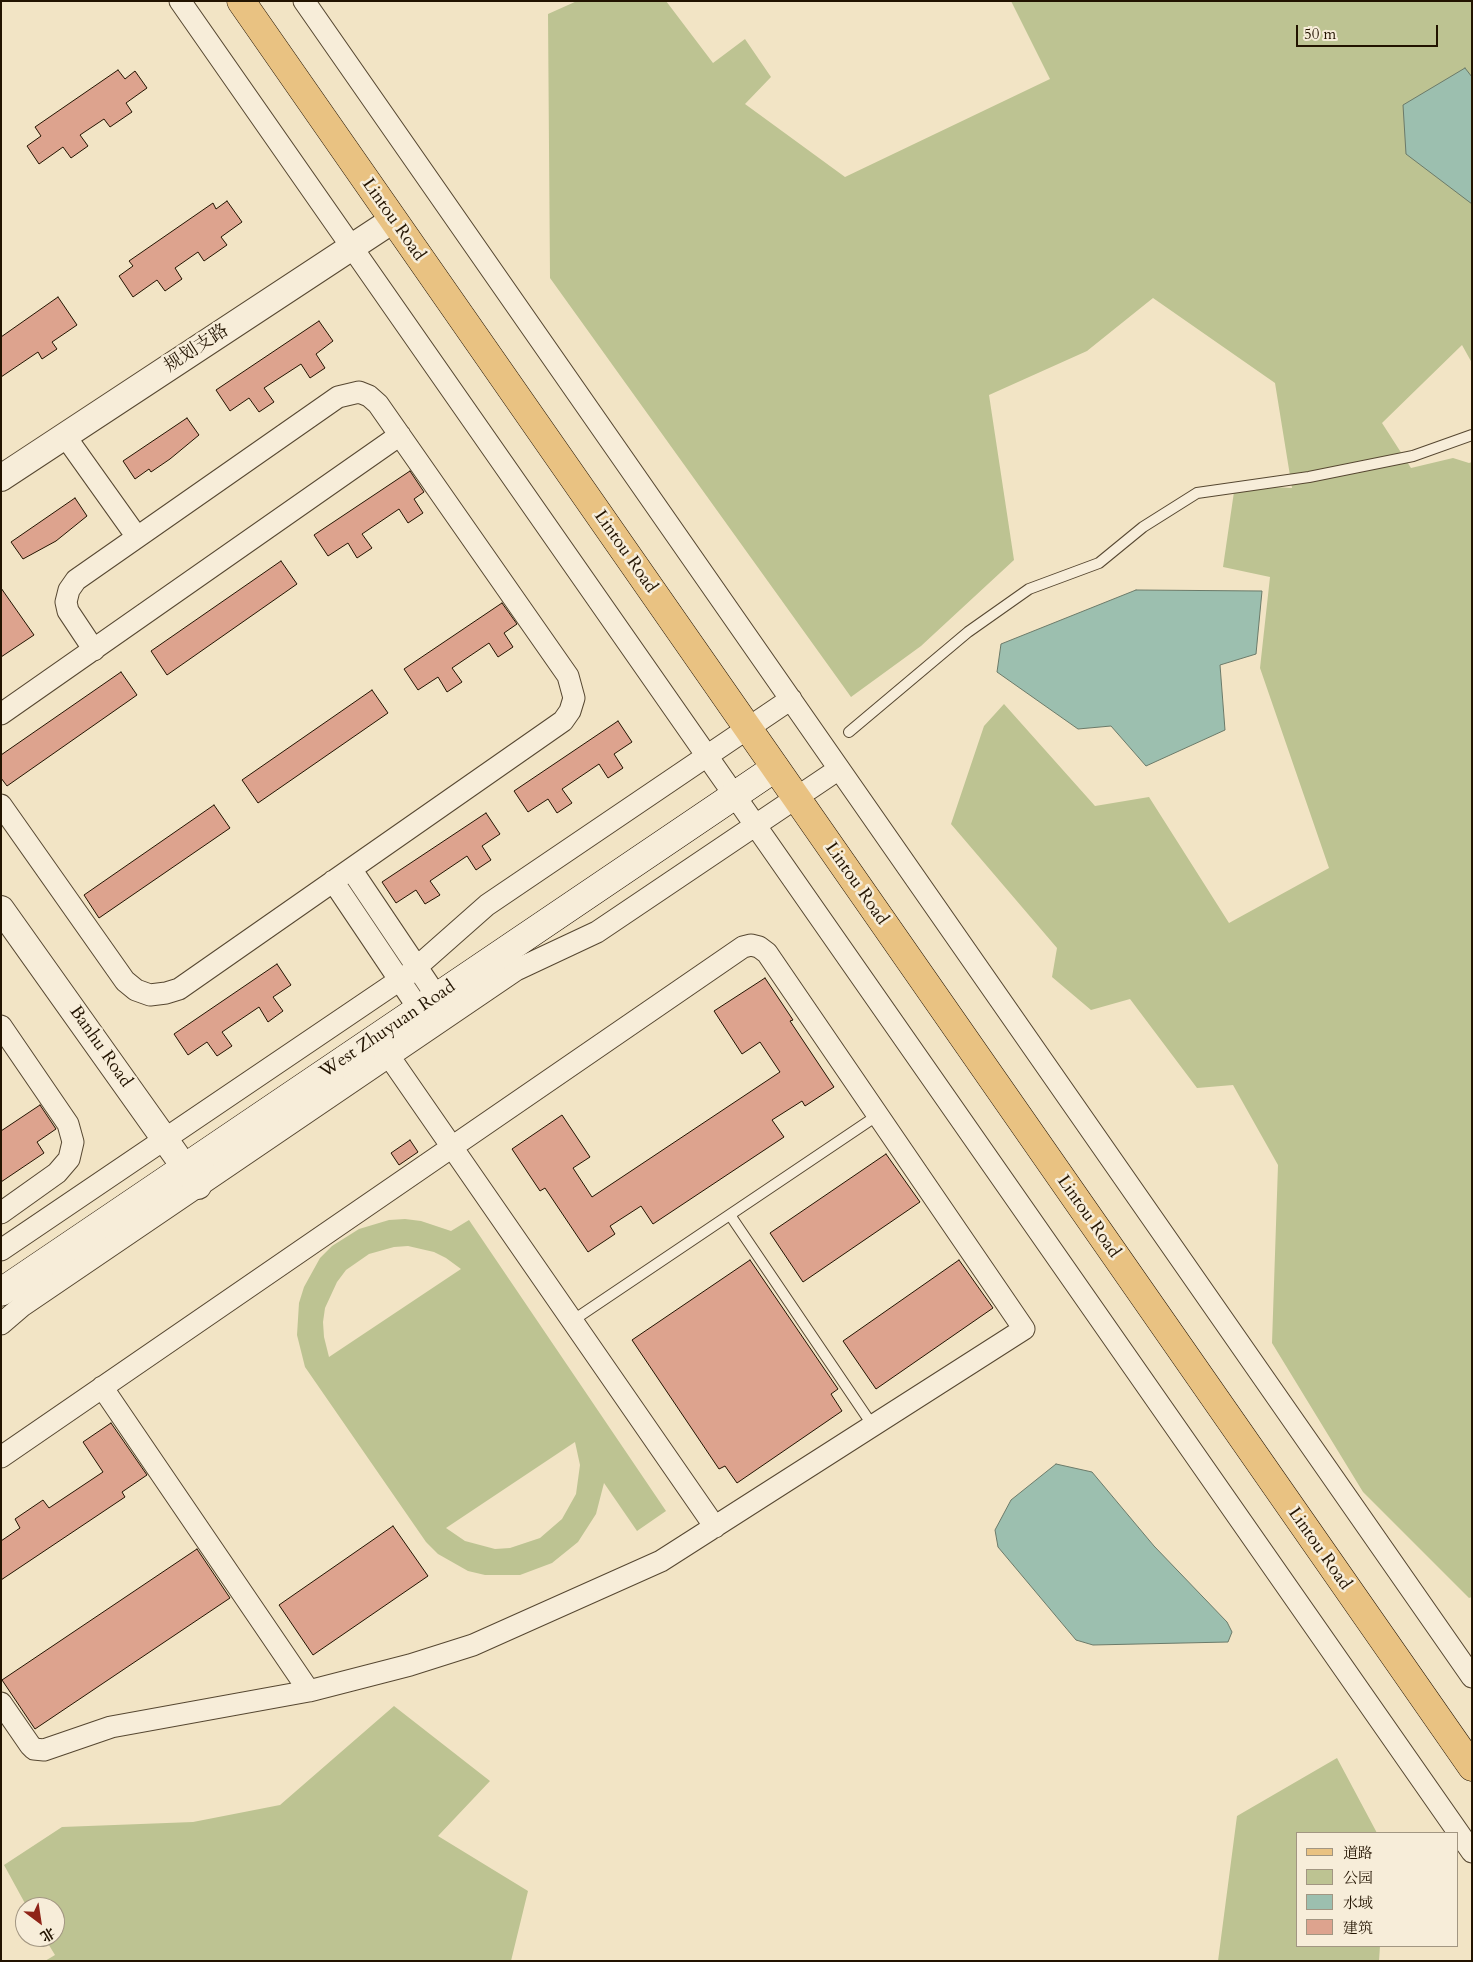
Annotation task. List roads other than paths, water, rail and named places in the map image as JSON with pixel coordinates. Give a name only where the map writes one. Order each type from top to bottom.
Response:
[{"type":"main road","name":"Lintou Road","points":[[241,1],[1472,1767]]},
{"type":"main road","name":"West Zhuyuan Road","points":[[1,1292],[191,1177],[376,1038],[775,768]]},
{"type":"street","points":[[180,1],[754,826],[1472,1852]]},
{"type":"street","points":[[304,1],[1472,1677]]},
{"type":"street","name":"规划支路","points":[[1,478],[393,220]]},
{"type":"street","points":[[1,805],[125,981],[136,990],[150,996],[179,989],[563,720],[570,711],[574,698],[568,676],[400,435],[378,404],[369,396],[359,392],[347,393],[338,398],[76,580],[68,590],[66,602],[68,611],[94,650]]},
{"type":"street","points":[[1,714],[400,435]]},
{"type":"street","points":[[65,436],[137,537]]},
{"type":"street","points":[[1,1250],[400,980],[487,905],[790,699]]},
{"type":"street","points":[[1,1324],[191,1177],[516,970],[597,932],[839,769]]},
{"type":"street","points":[[351,869],[417,967],[428,1003]]},
{"type":"street","points":[[333,881],[400,980],[428,1003]]},
{"type":"street","name":"Banhu Road","points":[[1,909],[191,1177]]},
{"type":"street","points":[[1,1456],[743,947],[751,945],[759,947],[767,953],[1024,1329],[662,1561],[473,1645],[410,1665],[309,1691],[111,1727],[39,1750],[30,1745],[1,1703]]},
{"type":"street","points":[[1,1026],[68,1124],[73,1142],[69,1159],[58,1174],[1,1213]]},
{"type":"street","points":[[376,1038],[715,1527]]},
{"type":"street","points":[[102,1387],[309,1691]]},
{"type":"lane","points":[[849,732],[968,632],[1029,589],[1099,563],[1143,527],[1196,493],[1308,477],[1413,456],[1472,434]]},
{"type":"lane","points":[[572,1321],[878,1115]]},
{"type":"lane","points":[[730,1215],[873,1426]]},
{"type":"water","points":[[1465,68],[1472,77],[1472,204],[1406,154],[1403,105]]},
{"type":"water","points":[[1136,590],[1262,591],[1256,654],[1220,665],[1225,730],[1146,766],[1111,726],[1078,729],[997,672],[1001,644]]},
{"type":"water","points":[[1056,1464],[1092,1472],[1154,1546],[1227,1622],[1232,1632],[1228,1642],[1093,1645],[1076,1640],[998,1547],[995,1530],[1011,1500]]}]
